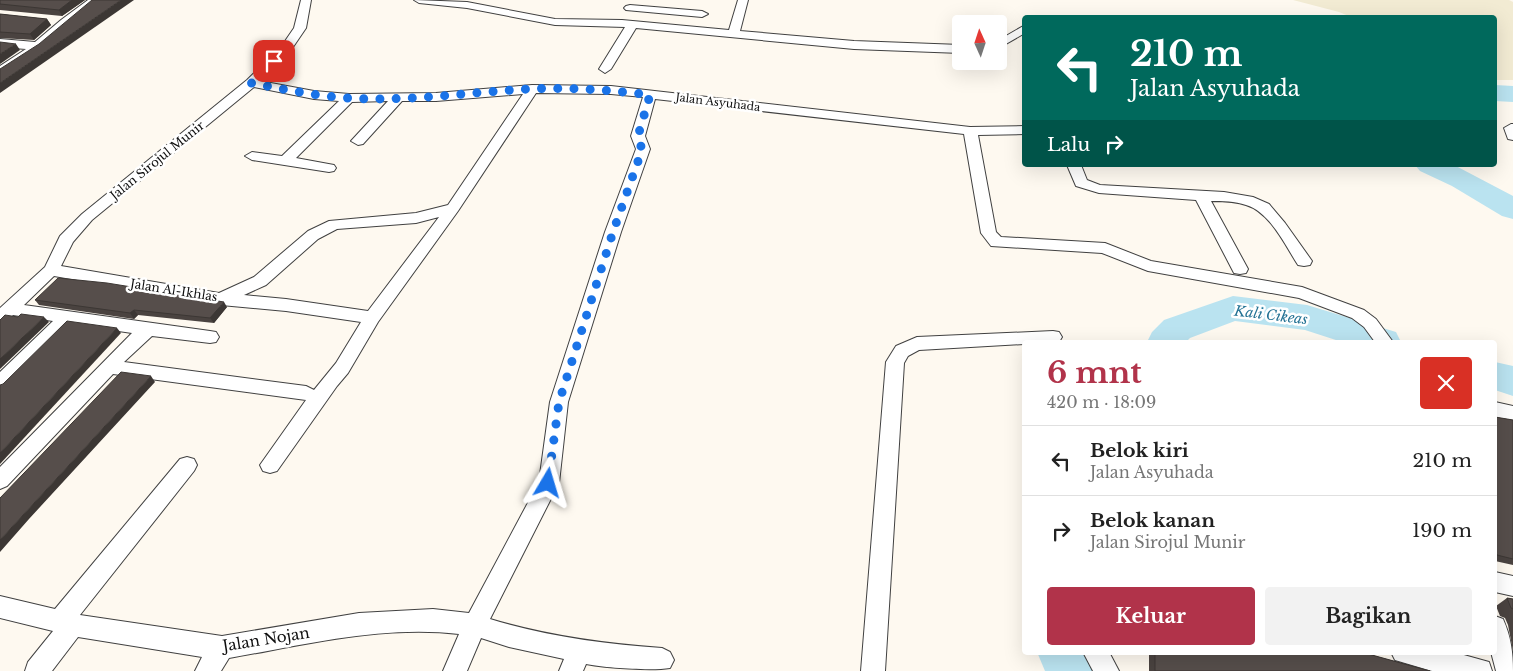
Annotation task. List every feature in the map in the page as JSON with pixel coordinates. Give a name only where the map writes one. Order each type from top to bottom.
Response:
[{"type":"street","points":[[0,72],[38,46],[65,22],[95,0]]},
{"type":"street","name":"Jalan Sirojul Munir","points":[[5,314],[51,270],[66,240],[87,217],[251,83],[285,50],[300,28],[306,0]]},
{"type":"street","points":[[419,0],[467,5],[555,22],[627,23],[733,35],[854,45],[930,50],[952,49]]},
{"type":"street","points":[[733,35],[743,0]]},
{"type":"street","points":[[605,69],[627,23],[632,4],[702,14]]},
{"type":"street","points":[[46,20],[65,22]]},
{"type":"street","points":[[1008,39],[1022,30]]},
{"type":"street","points":[[0,43],[38,46]]},
{"type":"street","name":"Jalan Asyuhada","points":[[251,83],[314,95],[349,98],[398,98],[532,89],[611,90],[886,122],[970,130],[1022,130]]},
{"type":"street","points":[[270,465],[342,368],[372,318],[453,208],[532,89]]},
{"type":"street","points":[[455,671],[475,625],[548,483],[559,402],[610,242],[642,150],[638,136],[650,95]]},
{"type":"street","points":[[285,160],[349,98]]},
{"type":"street","points":[[358,141],[398,98]]},
{"type":"street","points":[[1513,128],[1511,128],[1510,132],[1513,136]]},
{"type":"street","points":[[970,130],[989,233],[997,242],[1105,248],[1148,266],[1302,293],[1358,314],[1370,323],[1381,337]]},
{"type":"street","points":[[252,156],[329,168]]},
{"type":"street","points":[[1075,167],[1081,183],[1099,189],[1248,200],[1264,207],[1280,226],[1304,262]]},
{"type":"street","points":[[1201,196],[1240,269]]},
{"type":"street","name":"Jalan Al-Ikhlas","points":[[51,270],[221,299],[260,281],[313,235],[334,224],[416,218],[453,208]]},
{"type":"street","points":[[221,299],[286,305],[372,318]]},
{"type":"street","points":[[5,314],[67,318],[210,337]]},
{"type":"street","points":[[0,383],[67,318]]},
{"type":"street","points":[[0,480],[148,329]]},
{"type":"street","points":[[872,671],[895,362],[902,351],[917,344],[1053,336]]},
{"type":"street","points":[[109,367],[306,393]]},
{"type":"street","points":[[1497,410],[1513,414]]},
{"type":"street","points":[[37,671],[67,623],[187,465]]},
{"type":"street","points":[[1497,582],[1513,586]]},
{"type":"street","name":"Jalan Nojan","points":[[0,607],[67,623],[222,648],[359,624],[399,620],[433,620],[475,625],[576,661],[606,656],[662,660]]},
{"type":"street","points":[[1497,634],[1508,671]]},
{"type":"street","points":[[207,671],[222,648]]},
{"type":"street","points":[[1097,655],[1107,671]]},
{"type":"street","points":[[1415,655],[1480,671]]},
{"type":"shaded area","points":[[1293,0],[1509,0],[1513,2],[1513,80],[1497,80],[1497,15],[1346,15]]},
{"type":"building","points":[[0,0],[72,0],[59,10],[0,4]]},
{"type":"building","points":[[92,0],[121,0],[0,83],[0,69],[39,44]]},
{"type":"building","points":[[0,14],[47,19],[30,34],[0,32]]},
{"type":"building","points":[[0,42],[16,44],[0,54]]},
{"type":"building","points":[[58,278],[107,283],[224,302],[210,318],[134,310],[130,313],[35,300]]},
{"type":"building","points":[[21,314],[44,317],[0,359],[0,320],[5,315],[18,317]]},
{"type":"building","points":[[67,321],[117,328],[0,453],[0,385]]},
{"type":"building","points":[[121,372],[151,376],[0,540],[0,498]]},
{"type":"building","points":[[1497,417],[1513,420],[1513,559],[1497,555]]},
{"type":"building","points":[[1507,598],[1513,599],[1513,609],[1511,608]]},
{"type":"building","points":[[1155,655],[1372,655],[1430,671],[1155,671]]},
{"type":"waterway","name":"Kali Cikeas","points":[[1497,93],[1513,94]]},
{"type":"waterway","name":"Kali Cikeas","points":[[1434,167],[1463,180],[1513,209]]},
{"type":"waterway","name":"Kali Cikeas","points":[[1167,340],[1177,329],[1233,308],[1307,318],[1377,340]]},
{"type":"waterway","name":"Kali Cikeas","points":[[1497,377],[1513,381]]},
{"type":"waterway","name":"Kali Cikeas","points":[[1063,655],[1072,671]]},
{"type":"route","points":[[274,61],[251,83],[314,95],[349,98],[436,97],[532,89],[611,90],[650,95],[638,136],[642,150],[613,232],[559,402],[548,483]]}]
